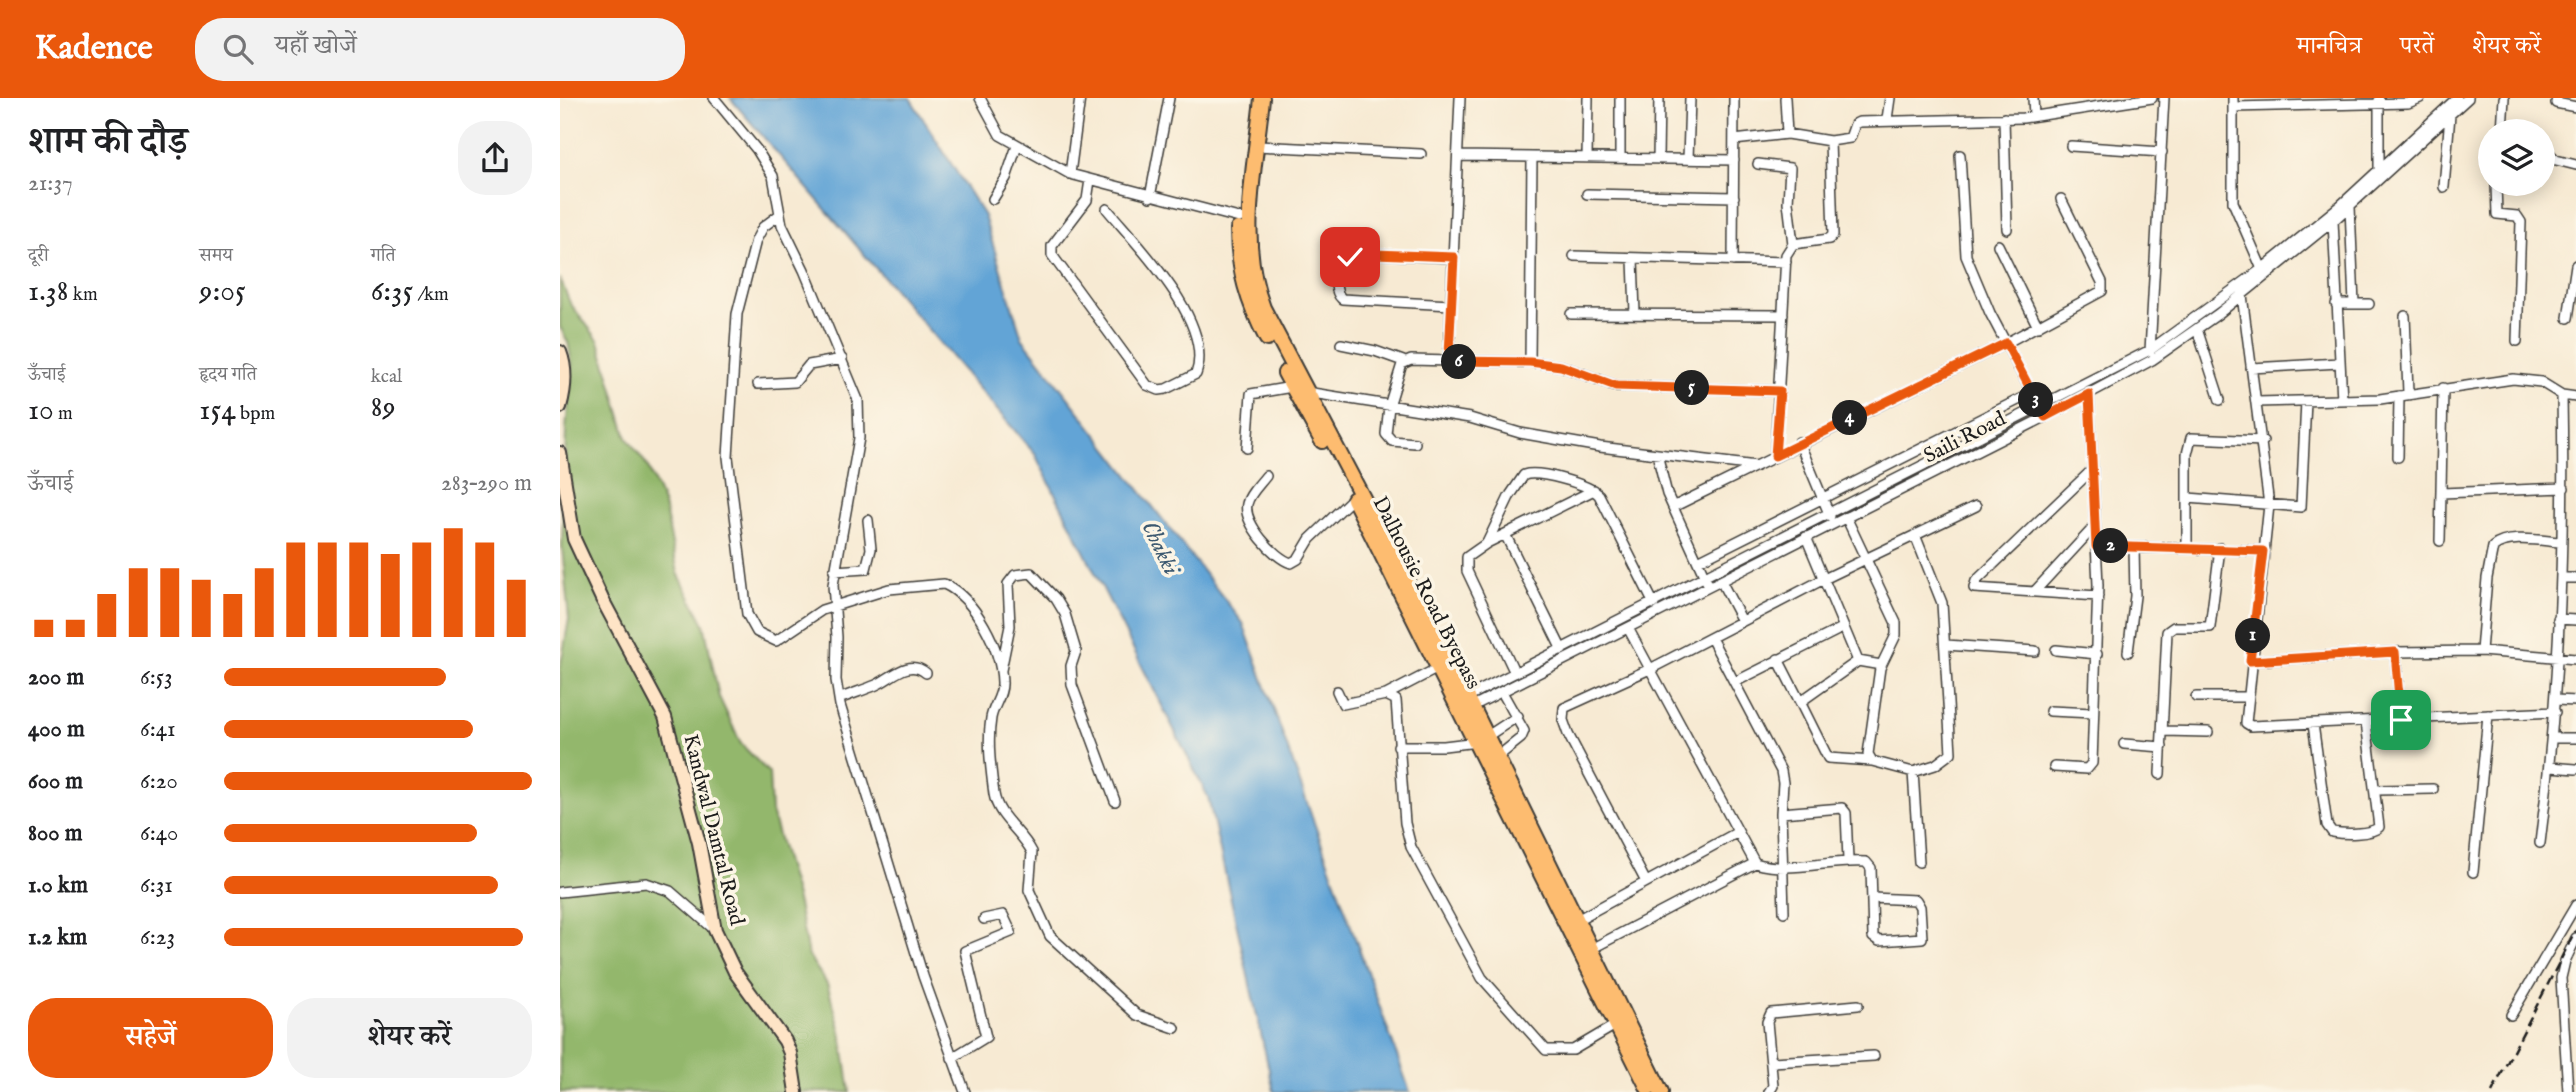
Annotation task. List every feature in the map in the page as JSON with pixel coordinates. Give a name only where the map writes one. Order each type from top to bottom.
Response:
[{"type":"highway","name":"Dalhousie Road Byepass","points":[[1253,98],[1239,218],[1238,251],[1250,306],[1299,389],[1440,667],[1465,704],[1651,1092]]},
{"type":"highway","points":[[1262,98],[1247,231],[1250,268],[1270,324],[1299,389],[1465,704]]},
{"type":"highway","points":[[1481,739],[1496,758],[1661,1092]]},
{"type":"main road","points":[[560,352],[564,362],[560,407]]},
{"type":"main road","name":"Kandwal Damtal Road","points":[[560,453],[574,539],[601,599],[652,689],[665,718],[699,842],[715,930],[742,984],[785,1041],[790,1054],[796,1092]]},
{"type":"street","points":[[714,98],[757,150],[773,176],[779,215],[858,400],[859,438],[834,571],[839,698],[923,976],[965,1092]]},
{"type":"street","points":[[980,98],[996,131],[1017,146],[1070,174],[1150,197],[1239,218]]},
{"type":"street","points":[[1070,174],[1080,98]]},
{"type":"street","points":[[1150,197],[1169,98]]},
{"type":"street","points":[[1451,361],[1460,98]]},
{"type":"street","points":[[1587,158],[1588,98]]},
{"type":"street","points":[[1620,98],[1620,158]]},
{"type":"street","points":[[1658,159],[1659,98]]},
{"type":"street","points":[[1688,159],[1690,98]]},
{"type":"street","points":[[1733,261],[1734,98]]},
{"type":"street","points":[[1785,98],[1787,134]]},
{"type":"street","points":[[1887,120],[1890,98]]},
{"type":"street","points":[[2033,98],[2034,116]]},
{"type":"street","points":[[1734,140],[1787,134],[1830,141],[1850,138],[1857,122],[2034,116],[2152,98]]},
{"type":"street","points":[[2151,355],[2164,98]]},
{"type":"street","points":[[2262,269],[2233,202],[2233,103],[2416,102],[2420,98]]},
{"type":"street","points":[[1465,704],[1515,673],[1829,514],[2043,413],[2151,355],[2262,269],[2379,172],[2456,98]]},
{"type":"street","name":"Saili Road","points":[[1465,704],[1502,692],[1834,524],[2043,413],[2089,394],[2197,329],[2350,207],[2468,98]]},
{"type":"street","points":[[2503,119],[2504,98]]},
{"type":"street","points":[[2555,98],[2556,103],[2576,107]]},
{"type":"street","points":[[2379,101],[2379,172]]},
{"type":"street","points":[[2444,187],[2450,115]]},
{"type":"street","points":[[2004,118],[2007,229]]},
{"type":"street","points":[[1793,244],[1829,239],[1833,235],[1830,141]]},
{"type":"street","points":[[993,199],[1006,178],[1017,146]]},
{"type":"street","points":[[1257,146],[1420,154]]},
{"type":"street","points":[[2071,146],[2162,152]]},
{"type":"street","points":[[1960,155],[1966,256],[2006,343],[2043,413]]},
{"type":"street","points":[[1458,156],[1734,160]]},
{"type":"street","points":[[1530,362],[1532,157]]},
{"type":"street","points":[[2555,159],[2576,165]]},
{"type":"street","points":[[1758,164],[1790,168],[1788,202],[1793,244],[1786,255],[1775,456]]},
{"type":"street","points":[[1090,180],[1087,200],[1052,246],[1052,255],[1096,310],[1141,379],[1154,388],[1166,389],[1196,374],[1198,357],[1195,333],[1169,285],[1107,209]]},
{"type":"street","points":[[1587,194],[1734,197]]},
{"type":"street","points":[[2496,196],[2497,214],[2517,216],[2521,222],[2517,341]]},
{"type":"street","points":[[1672,507],[1799,442],[2038,327],[2097,294],[2103,288],[2061,199]]},
{"type":"street","points":[[2350,207],[2354,304]]},
{"type":"street","points":[[779,215],[763,227],[756,240],[737,314],[733,349],[728,457],[742,583],[750,621],[757,632],[770,640],[782,640],[815,614],[889,589],[944,584],[952,588],[979,614],[1000,672],[1002,688],[992,712],[989,739],[994,794],[1001,812],[1032,852],[1028,882],[1034,906],[1049,936],[1129,1009],[1146,1020],[1175,1028]]},
{"type":"street","points":[[2333,221],[2342,400]]},
{"type":"street","points":[[1998,245],[2038,327]]},
{"type":"street","points":[[1451,305],[1342,299],[1337,293],[1337,268],[1340,258],[1375,254],[1454,257]]},
{"type":"street","points":[[1574,256],[1786,262]]},
{"type":"street","points":[[1633,259],[1634,313]]},
{"type":"street","points":[[2568,318],[2576,265]]},
{"type":"street","points":[[2242,295],[2270,505],[2250,661],[2246,719],[2248,726],[2555,712]]},
{"type":"street","points":[[2336,304],[2369,304]]},
{"type":"street","points":[[1571,314],[1783,315]]},
{"type":"street","points":[[2398,457],[2404,395],[2405,316]]},
{"type":"street","points":[[2197,329],[2220,400]]},
{"type":"street","points":[[1341,344],[1375,351],[1403,361],[1530,362],[1561,366],[1616,386],[1780,391]]},
{"type":"street","points":[[758,384],[795,382],[808,365],[842,359]]},
{"type":"street","points":[[1403,361],[1389,406],[1386,429],[1388,439],[1415,443]]},
{"type":"street","points":[[2251,368],[2339,363]]},
{"type":"street","points":[[2257,402],[2404,395],[2529,379],[2545,383],[2562,395],[2576,397]]},
{"type":"street","points":[[2440,541],[2444,388]]},
{"type":"street","points":[[1247,448],[1251,394],[1299,389],[1470,418],[1520,433],[1756,466]]},
{"type":"street","points":[[1698,561],[2032,393]]},
{"type":"street","points":[[2054,767],[2090,768],[2098,596],[2089,394]]},
{"type":"street","points":[[2540,844],[2554,738],[2556,700],[2564,488],[2562,395]]},
{"type":"street","points":[[2188,498],[2301,507],[2306,401]]},
{"type":"street","points":[[2187,547],[2187,454],[2191,438],[2263,441]]},
{"type":"street","points":[[1799,442],[1834,524]]},
{"type":"street","points":[[1657,454],[1672,507],[1709,588]]},
{"type":"street","points":[[2092,470],[1974,584],[1974,588],[2098,596]]},
{"type":"street","points":[[1487,542],[1509,497],[1524,475],[1535,472],[1594,490],[1654,604]]},
{"type":"street","points":[[1266,477],[1248,500],[1247,510],[1264,543],[1286,562],[1298,559],[1310,540],[1353,498]]},
{"type":"street","points":[[2442,494],[2564,488]]},
{"type":"street","points":[[1515,673],[1467,571],[1467,557],[1487,542],[1594,490]]},
{"type":"street","points":[[1645,880],[1568,734],[1562,713],[1567,705],[1652,668],[1824,579],[1976,506]]},
{"type":"street","points":[[1846,517],[1896,623],[1896,635],[1881,665],[1868,749],[1872,761]]},
{"type":"street","points":[[834,571],[866,569],[871,550],[868,520]]},
{"type":"street","points":[[2035,591],[2095,526]]},
{"type":"street","points":[[1505,534],[1562,650]]},
{"type":"street","points":[[1778,659],[1828,758],[1872,761],[1913,772],[1936,765],[1951,752],[1946,645],[1940,592],[1915,535]]},
{"type":"street","points":[[1807,537],[1858,661]]},
{"type":"street","points":[[2481,652],[2493,547],[2501,542],[2518,540],[2562,542]]},
{"type":"street","points":[[2096,546],[2263,551]]},
{"type":"street","points":[[2128,652],[2135,596],[2134,547]]},
{"type":"street","points":[[2160,774],[2167,632],[2174,627],[2210,627],[2220,548]]},
{"type":"street","points":[[1000,672],[1010,626],[1008,584],[1015,575],[1031,573],[1056,599],[1065,614],[1076,651],[1071,667],[1072,685],[1115,801]]},
{"type":"street","points":[[2561,578],[2576,578]]},
{"type":"street","points":[[1721,581],[1742,621]]},
{"type":"street","points":[[2558,619],[2576,620]]},
{"type":"street","points":[[1735,682],[1844,627]]},
{"type":"street","points":[[1628,628],[1755,863]]},
{"type":"street","points":[[1711,638],[1783,777],[1781,813],[1784,912]]},
{"type":"street","points":[[1946,645],[2035,651]]},
{"type":"street","points":[[2056,650],[2097,654]]},
{"type":"street","points":[[2250,661],[2395,652],[2481,652],[2576,659]]},
{"type":"street","points":[[2395,652],[2401,720]]},
{"type":"street","points":[[1858,661],[1881,665]]},
{"type":"street","points":[[1800,702],[1853,668],[1858,661]]},
{"type":"street","points":[[839,698],[881,683],[903,669],[916,667],[926,673]]},
{"type":"street","points":[[1338,691],[1343,704],[1386,695],[1440,667]]},
{"type":"street","points":[[1496,758],[1524,735],[1518,716],[1502,692]]},
{"type":"street","points":[[1386,695],[1398,705],[1398,746],[1405,823],[1411,847],[1482,978],[1546,1050],[1573,1050],[1617,1024]]},
{"type":"street","points":[[2196,696],[2248,697]]},
{"type":"street","points":[[2556,700],[2576,701]]},
{"type":"street","points":[[2050,711],[2093,713]]},
{"type":"street","points":[[2473,872],[2488,715]]},
{"type":"street","points":[[1398,746],[1481,739],[1518,716]]},
{"type":"street","points":[[2313,724],[2329,829],[2335,833],[2377,830],[2380,822],[2366,722]]},
{"type":"street","points":[[2163,731],[2208,732]]},
{"type":"street","points":[[2554,738],[2576,738]]},
{"type":"street","points":[[2124,744],[2162,747]]},
{"type":"street","points":[[2550,767],[2576,769]]},
{"type":"street","points":[[1913,772],[1919,862]]},
{"type":"street","points":[[2377,790],[2433,789]]},
{"type":"street","points":[[1781,813],[1842,808],[1846,813],[1848,860]]},
{"type":"street","points":[[1577,920],[1645,880],[1738,832]]},
{"type":"street","points":[[1591,949],[1755,863],[1783,867],[1848,860],[1868,864],[1872,898],[1871,933],[1875,940],[1922,938],[1920,907],[1916,900],[1872,898]]},
{"type":"street","points":[[560,892],[646,883],[670,891],[715,930]]},
{"type":"street","points":[[2511,1015],[2576,905]]},
{"type":"street","points":[[952,1058],[986,1037],[965,951],[1012,932],[1003,915],[984,919]]},
{"type":"street","points":[[2568,1092],[2561,993],[2576,939]]},
{"type":"street","points":[[1769,1092],[1773,1086],[1767,1022],[1771,1013],[1858,1005]]},
{"type":"street","points":[[1772,1062],[1874,1056]]},
{"type":"green space","points":[[560,278],[570,303],[599,341],[627,438],[647,465],[664,505],[678,573],[704,624],[719,697],[741,744],[769,773],[771,811],[798,904],[808,955],[827,984],[841,1031],[850,1092],[560,1092],[560,669],[569,619],[562,547],[566,429],[572,364],[568,342],[560,327]]},
{"type":"water","name":"Chakki","points":[[730,98],[910,98],[984,216],[1022,338],[1243,623],[1410,1092],[1274,1092],[1208,797],[1035,454]]},
{"type":"railway","points":[[2492,1092],[2576,930]]},
{"type":"route","points":[[1350,257],[1375,254],[1454,257],[1449,354],[1451,361],[1530,362],[1561,366],[1593,380],[1616,386],[1780,391],[1775,456],[2006,343],[2045,417],[2089,394],[2096,546],[2263,551],[2250,661],[2395,652],[2401,720]]}]
